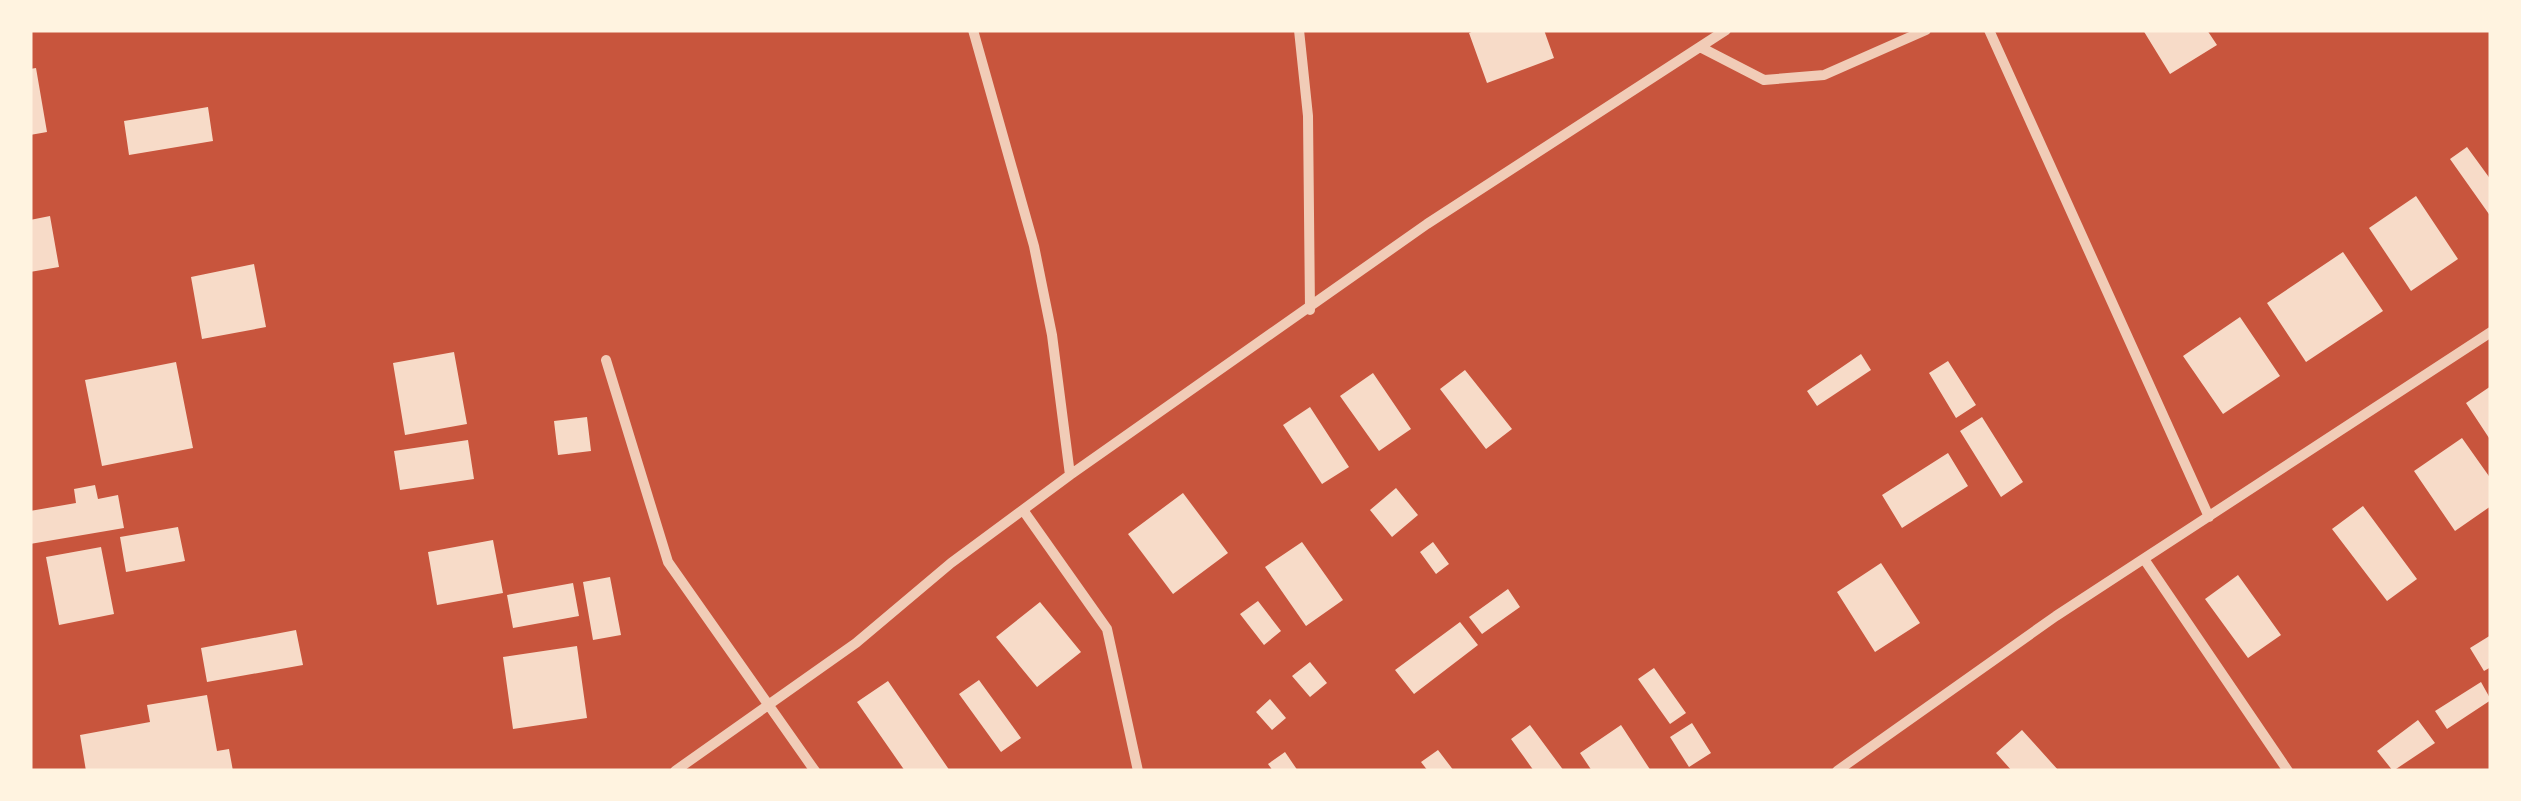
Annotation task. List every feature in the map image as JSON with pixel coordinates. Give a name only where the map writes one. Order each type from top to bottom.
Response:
[{"type":"street","points":[[973,30],[1034,246],[1052,335],[1070,474]]},
{"type":"street","points":[[1299,30],[1308,116],[1310,310]]},
{"type":"street","points":[[675,771],[770,707],[1070,474],[1310,310],[1427,224],[1726,30]]},
{"type":"street","points":[[1700,46],[1764,80],[1824,75],[1926,30]]},
{"type":"street","points":[[1989,30],[2208,517]]},
{"type":"street","points":[[1837,771],[2144,559],[2491,332]]},
{"type":"street","points":[[606,360],[668,562],[815,771]]},
{"type":"street","points":[[1023,510],[1107,629],[1138,771]]},
{"type":"street","points":[[2144,559],[2288,771]]},
{"type":"building","points":[[1544,30],[1554,58],[1487,83],[1469,33]]},
{"type":"building","points":[[2143,30],[2207,30],[2217,45],[2170,74]]},
{"type":"building","points":[[36,68],[47,132],[30,135],[30,69]]},
{"type":"building","points":[[208,107],[213,141],[129,155],[124,121]]},
{"type":"building","points":[[2467,147],[2491,180],[2491,217],[2450,159]]},
{"type":"building","points":[[2416,196],[2458,259],[2411,291],[2369,228]]},
{"type":"building","points":[[50,216],[59,267],[30,272],[30,220]]},
{"type":"building","points":[[2343,252],[2383,311],[2306,362],[2267,303]]},
{"type":"building","points":[[254,264],[266,327],[202,339],[191,277]]},
{"type":"building","points":[[2240,317],[2280,376],[2223,414],[2183,356]]},
{"type":"building","points":[[454,352],[467,424],[405,435],[393,363]]},
{"type":"building","points":[[1861,354],[1871,370],[1817,406],[1807,391]]},
{"type":"building","points":[[1948,361],[1976,405],[1956,418],[1929,373]]},
{"type":"building","points":[[176,362],[193,448],[102,466],[85,380]]},
{"type":"building","points":[[1465,370],[1512,429],[1486,449],[1440,389]]},
{"type":"building","points":[[1373,373],[1411,429],[1379,451],[1340,396]]},
{"type":"building","points":[[2491,386],[2491,441],[2466,403]]},
{"type":"building","points":[[1310,407],[1349,467],[1322,484],[1283,425]]},
{"type":"building","points":[[587,417],[591,451],[558,455],[554,421]]},
{"type":"building","points":[[1982,417],[2023,482],[2001,497],[1960,431]]},
{"type":"building","points":[[2462,438],[2491,479],[2491,506],[2455,531],[2414,471]]},
{"type":"building","points":[[468,440],[474,479],[400,490],[394,451]]},
{"type":"building","points":[[1948,453],[1968,486],[1902,528],[1882,495]]},
{"type":"building","points":[[95,485],[98,499],[118,495],[124,528],[30,544],[30,511],[76,503],[74,489]]},
{"type":"building","points":[[1396,488],[1418,515],[1392,537],[1370,510]]},
{"type":"building","points":[[1183,493],[1228,553],[1173,594],[1128,534]]},
{"type":"building","points":[[2363,506],[2417,579],[2387,601],[2332,529]]},
{"type":"building","points":[[178,527],[185,561],[126,572],[120,537]]},
{"type":"building","points":[[493,540],[503,593],[437,605],[428,552]]},
{"type":"building","points":[[1302,542],[1343,600],[1306,626],[1265,567]]},
{"type":"building","points":[[1433,542],[1449,564],[1436,574],[1420,552]]},
{"type":"building","points":[[101,547],[114,614],[59,625],[46,557]]},
{"type":"building","points":[[1881,563],[1920,623],[1875,652],[1837,592]]},
{"type":"building","points":[[2238,575],[2281,635],[2248,658],[2205,599]]},
{"type":"building","points":[[610,577],[621,635],[593,640],[583,582]]},
{"type":"building","points":[[573,583],[579,616],[513,628],[507,595]]},
{"type":"building","points":[[1508,589],[1520,607],[1482,634],[1469,617]]},
{"type":"building","points":[[1258,601],[1281,631],[1264,645],[1240,614]]},
{"type":"building","points":[[1040,602],[1081,652],[1037,687],[996,637]]},
{"type":"building","points":[[1460,622],[1478,645],[1414,694],[1395,670]]},
{"type":"building","points":[[296,630],[303,665],[207,682],[201,648]]},
{"type":"building","points":[[2491,635],[2491,667],[2484,671],[2470,648]]},
{"type":"building","points":[[577,646],[587,718],[513,729],[503,657]]},
{"type":"building","points":[[1310,662],[1327,683],[1310,697],[1292,676]]},
{"type":"building","points":[[1654,668],[1686,713],[1670,724],[1638,679]]},
{"type":"building","points":[[979,680],[1021,738],[1001,752],[959,694]]},
{"type":"building","points":[[888,681],[950,771],[905,771],[857,702]]},
{"type":"building","points":[[2481,682],[2491,700],[2447,729],[2435,711]]},
{"type":"building","points":[[207,695],[217,751],[229,749],[233,771],[86,771],[80,735],[150,722],[147,705]]},
{"type":"building","points":[[1270,699],[1286,718],[1272,730],[1256,712]]},
{"type":"building","points":[[2418,720],[2435,743],[2393,771],[2377,751]]},
{"type":"building","points":[[1692,723],[1711,753],[1689,767],[1670,737]]},
{"type":"building","points":[[1530,725],[1564,771],[1534,771],[1511,739]]},
{"type":"building","points":[[1621,725],[1651,771],[1592,771],[1580,753]]},
{"type":"building","points":[[2022,730],[2059,771],[2012,771],[1996,753]]},
{"type":"building","points":[[1438,750],[1454,771],[1428,771],[1421,762]]},
{"type":"building","points":[[1285,752],[1298,771],[1273,771],[1268,764]]}]
